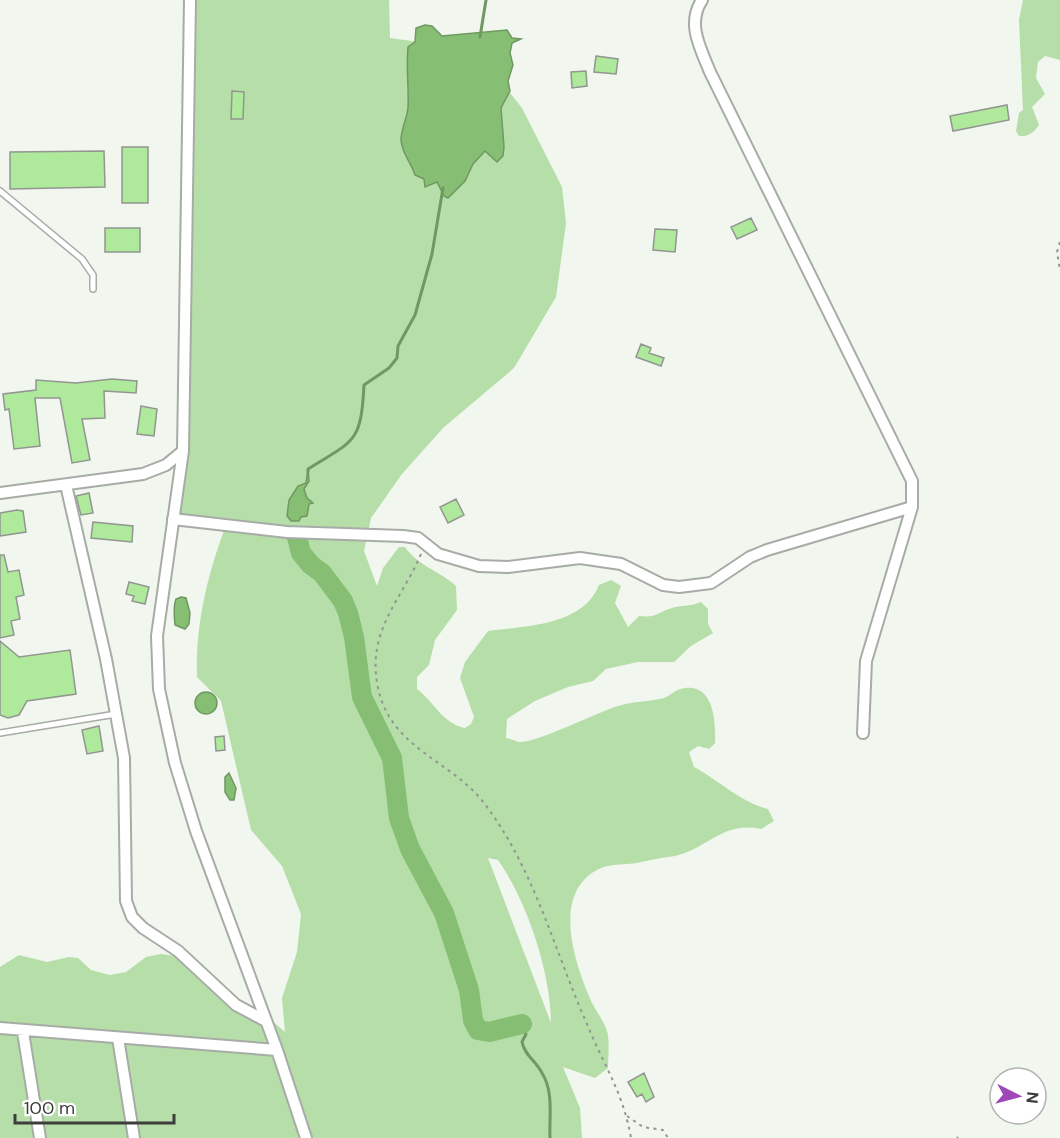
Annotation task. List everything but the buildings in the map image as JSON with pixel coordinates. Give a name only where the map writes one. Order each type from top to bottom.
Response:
[{"type":"street","points":[[190,0],[183,451],[157,636],[159,689],[183,791],[264,1020],[277,1050],[306,1138]]},
{"type":"street","points":[[702,0],[694,16],[694,30],[710,72],[912,481],[912,507],[866,661],[862,733]]},
{"type":"street","points":[[0,493],[154,471],[183,451]]},
{"type":"street","points":[[66,485],[117,713],[124,758],[126,901],[132,916],[143,928],[178,951],[236,1005],[264,1020]]},
{"type":"street","points":[[173,519],[321,534],[403,536],[424,542],[438,554],[479,566],[508,567],[580,558],[621,564],[663,585],[690,587],[711,583],[759,553],[912,507]]},
{"type":"street","points":[[0,1028],[23,1032],[277,1050]]},
{"type":"street","points":[[23,1032],[40,1138]]},
{"type":"street","points":[[118,1038],[134,1138]]},
{"type":"lane","points":[[0,191],[82,259],[93,275],[93,289]]},
{"type":"lane","points":[[0,733],[117,713]]},
{"type":"path","points":[[1060,242],[1057,252],[1060,270]]},
{"type":"path","points":[[424,542],[419,560],[391,606],[380,635],[377,659],[378,688],[392,721],[416,749],[476,794],[506,838],[550,925],[586,1024],[621,1094],[631,1138]]},
{"type":"path","points":[[627,1116],[643,1127],[663,1130],[668,1138]]},
{"type":"shaded area","points":[[185,0],[389,0],[390,38],[434,44],[494,73],[522,108],[562,187],[566,223],[556,297],[514,368],[443,428],[402,474],[371,518],[364,551],[377,586],[383,568],[399,547],[405,547],[416,559],[456,586],[457,610],[435,640],[429,665],[417,677],[417,689],[451,722],[465,728],[471,724],[474,717],[460,678],[465,662],[488,631],[551,622],[567,616],[580,609],[591,599],[599,585],[611,580],[621,586],[615,603],[628,627],[639,616],[653,616],[672,608],[701,602],[708,609],[708,624],[713,633],[691,646],[674,662],[638,662],[606,669],[593,681],[568,687],[535,701],[507,719],[506,738],[519,742],[527,741],[618,706],[664,698],[680,689],[700,690],[706,696],[713,713],[715,743],[709,749],[698,746],[689,752],[694,767],[739,796],[768,809],[774,821],[761,829],[747,827],[734,829],[681,854],[602,868],[583,881],[574,896],[571,914],[574,952],[592,1003],[607,1031],[609,1050],[608,1068],[595,1078],[563,1067],[580,1108],[582,1138],[0,1138],[0,967],[19,955],[47,962],[69,957],[78,958],[91,970],[110,975],[126,972],[146,957],[161,954],[175,956],[233,998],[270,1019],[285,1032],[282,998],[297,952],[301,914],[282,866],[251,830],[221,701],[197,677],[198,638],[204,599],[227,523],[170,517],[180,456]],"holes":[[[488,858],[498,860],[528,916],[547,982],[551,1023]]]},
{"type":"shaded area","points":[[1023,0],[1060,0],[1060,60],[1045,56],[1038,62],[1036,78],[1045,94],[1032,107],[1039,125],[1026,136],[1019,136],[1016,131],[1019,113],[1023,110],[1019,20]]},
{"type":"shaded area","points":[[425,25],[432,26],[442,36],[507,30],[512,38],[521,39],[512,43],[510,53],[513,65],[508,81],[510,91],[501,108],[503,156],[497,162],[485,151],[473,164],[465,181],[448,198],[444,196],[437,182],[425,187],[424,179],[415,175],[403,150],[401,140],[408,108],[408,47],[415,42],[416,28]]},
{"type":"shaded area","points":[[308,469],[309,481],[304,489],[307,498],[313,503],[309,504],[307,516],[301,517],[299,521],[291,521],[287,516],[289,500],[298,486],[306,483]]},
{"type":"shaded area","points":[[181,597],[186,598],[190,613],[189,624],[185,629],[175,625],[175,602]]},
{"type":"shaded area","points":[[206,692],[214,695],[217,703],[214,711],[206,714],[198,711],[195,703],[198,695]]},
{"type":"shaded area","points":[[229,773],[236,788],[234,800],[230,800],[225,792],[225,777]]},
{"type":"waterway","points":[[480,37],[486,0]]},
{"type":"waterway","points":[[308,472],[308,469],[336,452],[352,438],[360,419],[364,385],[389,368],[397,358],[398,346],[415,315],[432,254],[443,188]]},
{"type":"waterway","points":[[297,537],[301,553],[322,573],[343,601],[348,613],[354,637],[362,697],[392,758],[399,818],[410,849],[444,913],[469,990],[473,1020],[478,1030],[489,1032],[522,1024]]},
{"type":"waterway","points":[[522,1024],[526,1034],[522,1042],[523,1047],[540,1069],[548,1088],[550,1138]]}]
